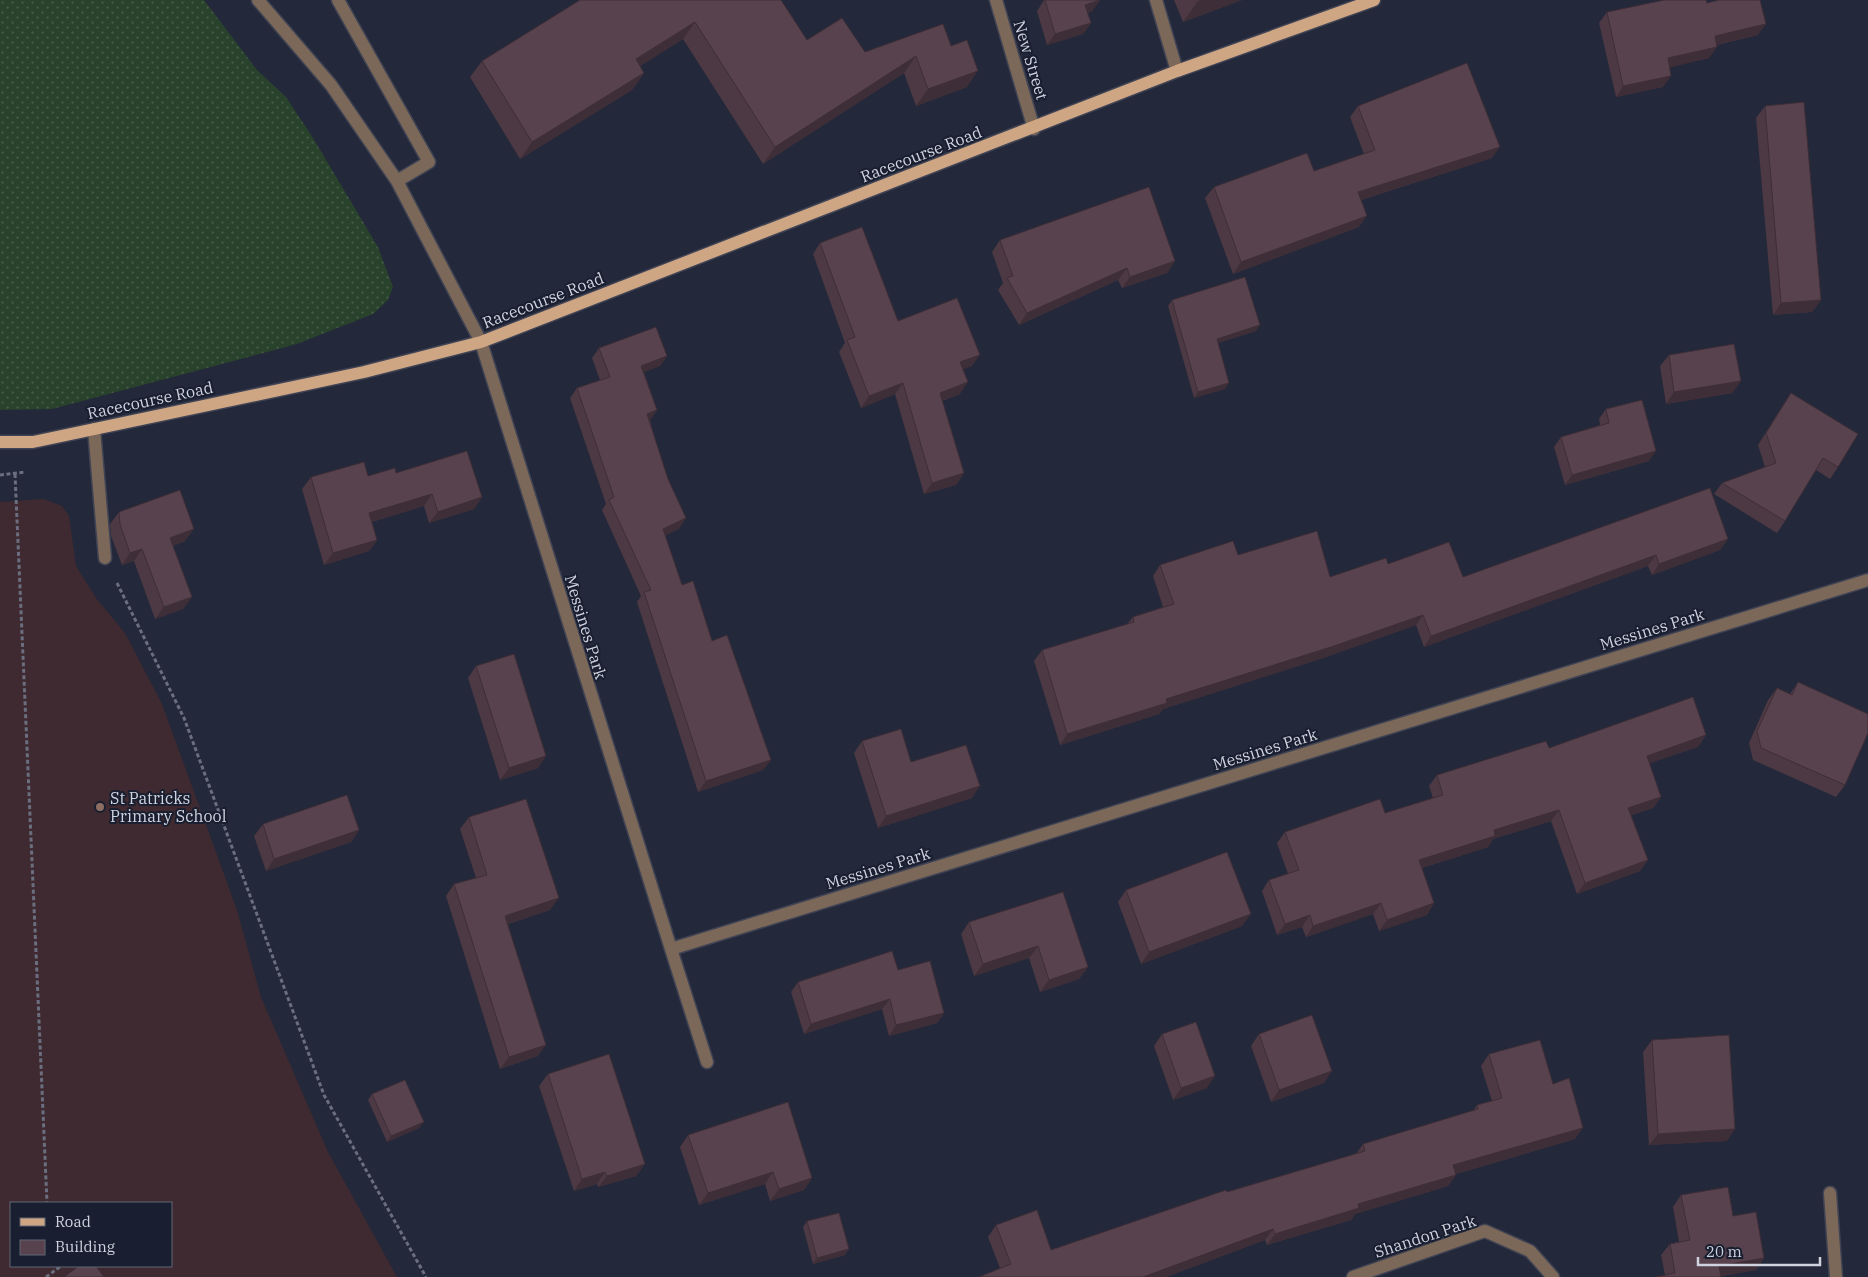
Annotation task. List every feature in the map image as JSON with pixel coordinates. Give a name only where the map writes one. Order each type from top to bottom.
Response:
[{"type":"main road","name":"Racecourse Road","points":[[0,442],[33,442],[364,372],[481,342],[1034,129],[1177,71],[1374,0]]},
{"type":"street","name":"Racecourse Road","points":[[258,0],[331,85],[397,180],[481,342]]},
{"type":"street","points":[[338,0],[429,162],[397,180]]},
{"type":"street","name":"New Street","points":[[996,0],[1034,129]]},
{"type":"street","points":[[1156,0],[1177,71]]},
{"type":"street","name":"Messines Park","points":[[481,342],[707,1062]]},
{"type":"street","points":[[94,429],[105,558]]},
{"type":"street","name":"Messines Park","points":[[671,949],[1868,580]]},
{"type":"street","points":[[1830,1193],[1836,1277]]},
{"type":"street","name":"Shandon Park","points":[[1353,1277],[1484,1231],[1530,1251],[1553,1277]]},
{"type":"path","points":[[15,474],[47,1202]]},
{"type":"path","points":[[105,558],[184,718],[324,1094],[426,1277]]},
{"type":"path","points":[[46,1277],[60,1267]]},
{"type":"shaded area","name":"St Patricks Primary School","points":[[44,499],[62,506],[69,516],[76,566],[96,598],[125,633],[162,704],[237,910],[261,997],[328,1152],[397,1277],[0,1277],[0,502]]},
{"type":"green space","points":[[0,0],[204,0],[257,70],[286,97],[313,138],[378,247],[393,287],[388,300],[373,314],[297,344],[52,409],[0,410]]},
{"type":"building","points":[[580,0],[781,0],[807,40],[842,18],[865,52],[943,24],[951,46],[967,40],[978,71],[928,89],[916,56],[775,147],[695,22],[636,59],[644,73],[532,142],[482,61]]},
{"type":"building","points":[[1045,0],[1100,0],[1085,5],[1091,23],[1055,34]]},
{"type":"building","points":[[1664,0],[1706,0],[1707,3],[1719,0],[1760,0],[1766,24],[1715,36],[1717,47],[1668,58],[1671,76],[1623,86],[1607,12]]},
{"type":"building","points":[[1467,63],[1500,147],[1358,192],[1367,216],[1241,262],[1214,187],[1307,153],[1314,171],[1375,150],[1358,106]]},
{"type":"building","points":[[1804,102],[1821,300],[1781,303],[1765,106]]},
{"type":"building","points":[[1149,187],[1175,261],[1130,277],[1127,268],[1027,313],[1007,278],[1013,276],[1000,240]]},
{"type":"building","points":[[862,227],[898,321],[957,298],[980,355],[960,362],[968,382],[940,393],[964,473],[932,483],[903,383],[869,396],[847,340],[855,337],[820,243]]},
{"type":"building","points":[[1245,277],[1260,325],[1217,339],[1229,383],[1198,392],[1172,300]]},
{"type":"building","points":[[656,327],[667,356],[641,366],[657,410],[647,414],[668,479],[686,518],[663,529],[682,585],[693,581],[712,641],[727,635],[771,760],[706,781],[644,592],[651,590],[609,500],[614,497],[577,388],[610,377],[599,348]]},
{"type":"building","points":[[1734,344],[1741,381],[1674,392],[1669,355]]},
{"type":"building","points":[[1791,393],[1858,434],[1838,467],[1823,458],[1785,521],[1722,483],[1776,463],[1766,433]]},
{"type":"building","points":[[1642,400],[1656,451],[1572,475],[1561,437],[1609,423],[1606,409]]},
{"type":"building","points":[[467,451],[482,497],[438,512],[432,494],[369,513],[377,540],[333,553],[311,477],[364,462],[368,476],[395,468],[396,473]]},
{"type":"building","points":[[1710,488],[1728,539],[1659,564],[1656,555],[1431,636],[1423,615],[1331,647],[1166,699],[1167,703],[1067,734],[1042,650],[1134,622],[1133,617],[1174,604],[1160,565],[1233,541],[1238,555],[1317,531],[1330,577],[1386,558],[1388,564],[1449,542],[1463,577]]},
{"type":"building","points":[[180,490],[194,529],[170,538],[192,597],[164,607],[142,549],[130,553],[120,524],[119,512]]},
{"type":"building","points":[[514,654],[546,756],[509,768],[476,666]]},
{"type":"building","points":[[1798,682],[1868,714],[1868,733],[1845,785],[1761,748],[1757,731],[1777,688],[1792,695]]},
{"type":"building","points":[[1693,697],[1706,735],[1647,756],[1661,797],[1628,808],[1648,860],[1585,883],[1559,810],[1494,830],[1495,836],[1419,860],[1434,903],[1387,920],[1381,903],[1313,926],[1310,915],[1285,924],[1269,880],[1299,870],[1285,832],[1380,799],[1385,813],[1443,795],[1437,775],[1546,741],[1549,748]]},
{"type":"building","points":[[901,729],[911,762],[966,745],[980,786],[886,816],[862,741]]},
{"type":"building","points":[[347,795],[359,830],[274,859],[263,824]]},
{"type":"building","points":[[526,799],[559,898],[505,916],[546,1045],[509,1057],[454,884],[487,875],[469,817]]},
{"type":"building","points":[[1227,852],[1251,914],[1149,952],[1126,890]]},
{"type":"building","points":[[1063,892],[1088,967],[1049,980],[1038,946],[983,964],[969,922]]},
{"type":"building","points":[[892,951],[898,970],[930,961],[944,1013],[896,1025],[890,999],[811,1024],[798,982]]},
{"type":"building","points":[[1312,1015],[1332,1071],[1279,1090],[1259,1034]]},
{"type":"building","points":[[1196,1022],[1215,1076],[1181,1088],[1162,1034]]},
{"type":"building","points":[[1729,1035],[1735,1129],[1658,1134],[1652,1040]]},
{"type":"building","points":[[1540,1040],[1553,1084],[1569,1078],[1583,1128],[1453,1165],[1456,1175],[1358,1204],[1359,1208],[1275,1234],[1273,1229],[1143,1277],[979,1277],[1011,1264],[996,1225],[1037,1210],[1051,1250],[1226,1190],[1227,1192],[1365,1151],[1363,1144],[1478,1109],[1477,1105],[1502,1098],[1489,1054]]},
{"type":"building","points":[[609,1054],[645,1164],[607,1176],[605,1172],[582,1179],[548,1074]]},
{"type":"building","points":[[405,1080],[424,1122],[391,1136],[372,1094]]},
{"type":"building","points":[[788,1102],[812,1178],[779,1189],[773,1172],[708,1193],[688,1135]]},
{"type":"building","points":[[1728,1187],[1733,1216],[1756,1212],[1764,1258],[1719,1266],[1721,1277],[1656,1277],[1675,1273],[1670,1244],[1690,1240],[1681,1195]]},
{"type":"building","points":[[839,1213],[849,1249],[817,1258],[807,1221]]},
{"type":"building","points":[[78,1267],[97,1267],[104,1277],[64,1277]]},
{"type":"place","name":"St Patricks Primary School","points":[[100,807]]}]
